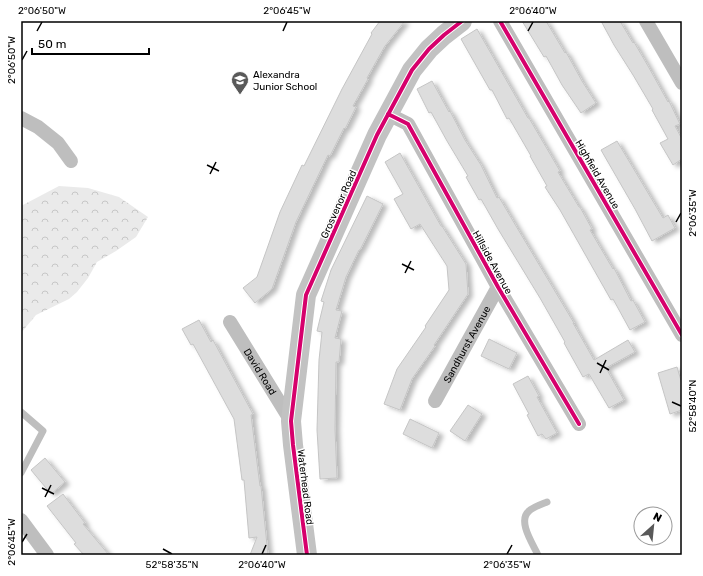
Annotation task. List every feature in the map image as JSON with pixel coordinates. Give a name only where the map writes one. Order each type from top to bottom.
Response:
[{"type":"street","name":"Grosvenor Road","points":[[291,421],[306,295],[377,135],[412,70],[439,39],[462,21]]},
{"type":"street","name":"Highfield Avenue","points":[[500,21],[682,335]]},
{"type":"street","points":[[646,21],[682,83]]},
{"type":"street","name":"Hillside Avenue","points":[[388,114],[408,124],[498,287],[579,424]]},
{"type":"street","points":[[21,118],[38,127],[58,143],[72,161]]},
{"type":"street","name":"Sandhurst Avenue","points":[[435,401],[498,287]]},
{"type":"street","name":"David Road","points":[[230,322],[291,421]]},
{"type":"street","name":"Waterhead Road","points":[[291,421],[307,555]]},
{"type":"street","points":[[21,520],[47,555]]},
{"type":"lane","points":[[21,412],[43,431],[21,473]]},
{"type":"lane","points":[[538,555],[525,528],[524,519],[529,511],[547,502]]},
{"type":"green space","points":[[59,186],[88,188],[119,197],[148,217],[136,237],[97,262],[88,278],[77,292],[69,299],[36,315],[21,333],[21,206]]},
{"type":"building","points":[[380,21],[405,21],[385,46],[353,106],[356,107],[345,129],[344,128],[330,156],[328,155],[296,222],[272,289],[255,303],[243,288],[257,277],[280,212],[302,165],[304,166],[342,89],[372,34],[371,33]]},
{"type":"building","points":[[522,21],[546,21],[596,103],[581,113],[562,85],[546,56],[544,57]]},
{"type":"building","points":[[601,21],[620,21],[633,43],[634,42],[668,102],[669,101],[680,124],[675,126],[682,139],[682,159],[673,165],[660,143],[668,139],[652,110],[653,109]]},
{"type":"building","points":[[477,29],[560,171],[558,172],[592,229],[590,230],[613,269],[614,268],[631,301],[633,300],[645,322],[630,330],[613,299],[611,300],[560,210],[545,187],[547,186],[531,156],[509,118],[507,119],[492,90],[490,90],[461,39]]},
{"type":"building","points":[[432,81],[465,140],[481,165],[497,198],[499,197],[574,323],[594,360],[628,340],[635,352],[606,368],[624,400],[609,408],[589,374],[583,377],[540,298],[481,199],[479,200],[466,177],[468,176],[431,112],[429,113],[417,89]]},
{"type":"building","points":[[617,141],[663,218],[668,215],[675,228],[652,241],[601,150]]},
{"type":"building","points":[[400,153],[441,226],[466,264],[468,294],[412,379],[400,410],[384,404],[397,369],[449,290],[447,266],[420,224],[411,229],[394,199],[403,194],[385,162]]},
{"type":"building","points":[[367,196],[383,204],[346,277],[336,310],[342,311],[335,338],[341,339],[339,362],[336,362],[335,429],[337,478],[320,479],[317,430],[319,360],[322,332],[317,331],[324,302],[321,301],[331,270]]},
{"type":"building","points":[[199,320],[211,342],[213,340],[253,414],[251,415],[261,486],[268,555],[250,555],[257,537],[249,538],[244,480],[242,480],[234,419],[193,344],[191,345],[182,329]]},
{"type":"building","points":[[489,339],[517,353],[509,369],[481,356]]},
{"type":"building","points":[[677,367],[682,384],[682,410],[670,414],[658,373]]},
{"type":"building","points":[[528,376],[539,396],[537,397],[557,433],[546,439],[542,434],[538,436],[527,415],[529,414],[513,384]]},
{"type":"building","points":[[468,405],[482,414],[465,441],[450,431]]},
{"type":"building","points":[[410,419],[439,433],[432,448],[403,434]]},
{"type":"building","points":[[45,458],[65,482],[51,494],[31,470]]},
{"type":"building","points":[[63,494],[85,523],[83,524],[109,555],[84,555],[74,544],[76,543],[47,506]]},
{"type":"cycle path","points":[[307,555],[291,421],[306,295],[377,135],[412,70],[429,49],[462,21]]},
{"type":"cycle path","points":[[500,21],[682,335]]},
{"type":"cycle path","points":[[388,114],[408,124],[498,287],[579,424]]},
{"type":"place","name":"Alexandra Junior School","points":[[240,95]]}]
